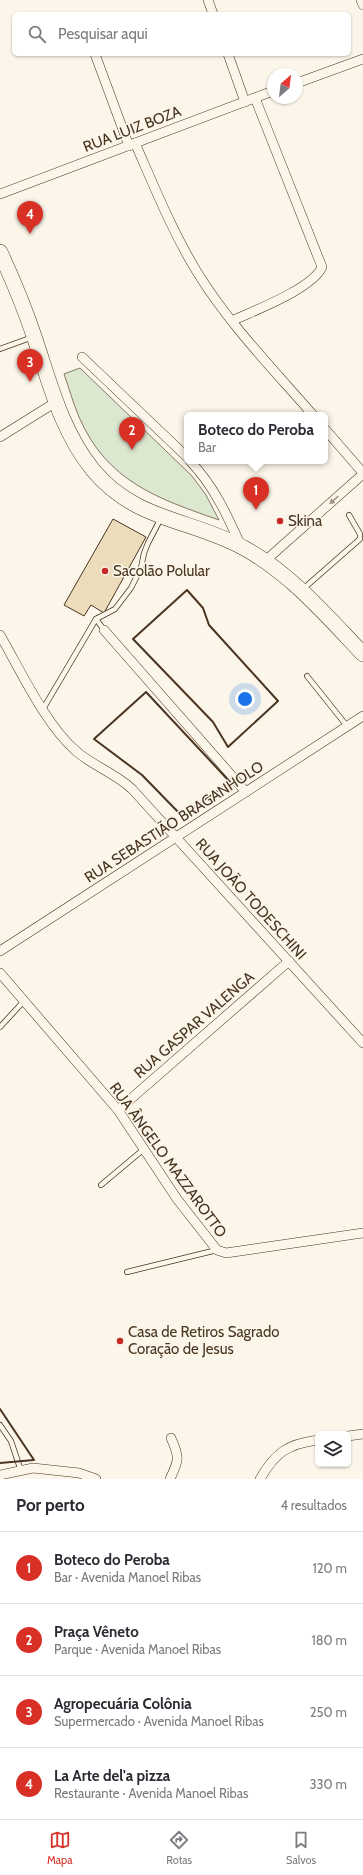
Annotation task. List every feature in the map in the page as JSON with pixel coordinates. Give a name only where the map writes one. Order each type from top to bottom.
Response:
[{"type":"main road","points":[[0,252],[34,337],[56,402],[75,445],[102,480],[122,497],[161,517],[217,536],[242,547],[265,561],[302,590],[363,654]]},
{"type":"street","points":[[208,0],[212,12]]},
{"type":"street","points":[[361,0],[363,5]]},
{"type":"street","points":[[96,56],[132,144],[189,258],[209,291],[232,321],[310,412]]},
{"type":"street","points":[[229,56],[245,102]]},
{"type":"street","points":[[303,81],[363,59]]},
{"type":"street","name":"RUA LUIZ BOZA","points":[[0,194],[267,93]]},
{"type":"street","points":[[232,321],[303,286],[318,274],[322,267],[255,98]]},
{"type":"street","points":[[82,358],[184,455]]},
{"type":"street","points":[[0,436],[56,402]]},
{"type":"street","points":[[265,561],[363,473],[328,432]]},
{"type":"street","points":[[192,464],[216,493],[242,547]]},
{"type":"street","points":[[104,630],[246,792]]},
{"type":"street","name":"RUA JOÃO TODESCHINI","points":[[0,635],[43,709],[75,750],[95,765],[126,783],[363,1042]]},
{"type":"street","name":"RUA SEBASTIÃO BRAGANHOLO","points":[[0,951],[363,716]]},
{"type":"street","name":"RUA GASPAR VALENGA","points":[[118,1110],[289,961]]},
{"type":"street","name":"RUA ÂNGELO MAZZAROTTO","points":[[0,973],[118,1110],[189,1215],[217,1250],[226,1253],[363,1233]]},
{"type":"street","points":[[351,1436],[363,1434]]},
{"type":"street","points":[[170,1479],[178,1462],[178,1455],[171,1438]]},
{"type":"street","points":[[260,1479],[269,1463],[282,1451],[315,1441]]},
{"type":"street","points":[[0,1475],[33,1468],[79,1474],[96,1479]]},
{"type":"lane","points":[[0,349],[34,337]]},
{"type":"lane","points":[[302,590],[360,539],[360,534],[349,515]]},
{"type":"lane","points":[[43,709],[96,619],[115,609],[130,588],[141,568],[144,553],[161,517]]},
{"type":"lane","points":[[96,619],[104,630]]},
{"type":"lane","points":[[307,676],[348,726]]},
{"type":"lane","points":[[0,1027],[24,1001]]},
{"type":"lane","points":[[101,1185],[144,1150]]},
{"type":"lane","points":[[127,1272],[217,1250]]},
{"type":"lane","points":[[0,1425],[11,1441],[20,1471]]},
{"type":"green space","points":[[80,368],[192,476],[206,495],[219,520],[176,504],[137,485],[120,473],[104,458],[91,439],[79,417],[64,374]]},
{"type":"building","name":"Sacolão Polular","points":[[113,519],[146,537],[104,613],[91,605],[84,616],[64,605]]},
{"type":"wall","points":[[187,590],[203,608],[209,625],[278,701],[228,747],[213,722],[133,639],[187,590]]},
{"type":"wall","points":[[146,692],[230,782],[182,816],[142,775],[94,739],[146,692]]},
{"type":"wall","points":[[0,1409],[34,1460],[0,1463]]},
{"type":"place","name":"La Arte del'a pizza","points":[[30,234]]},
{"type":"place","name":"Agropecuária Colônia","points":[[30,382]]},
{"type":"place","name":"Praça Vêneto","points":[[132,450]]},
{"type":"place","name":"Boteco do Peroba","points":[[256,510]]},
{"type":"place","name":"Skina","points":[[280,521]]},
{"type":"place","name":"Sacolão Polular","points":[[105,571]]},
{"type":"place","name":"Casa de Retiros Sagrado Coração de Jesus","points":[[120,1341]]}]
